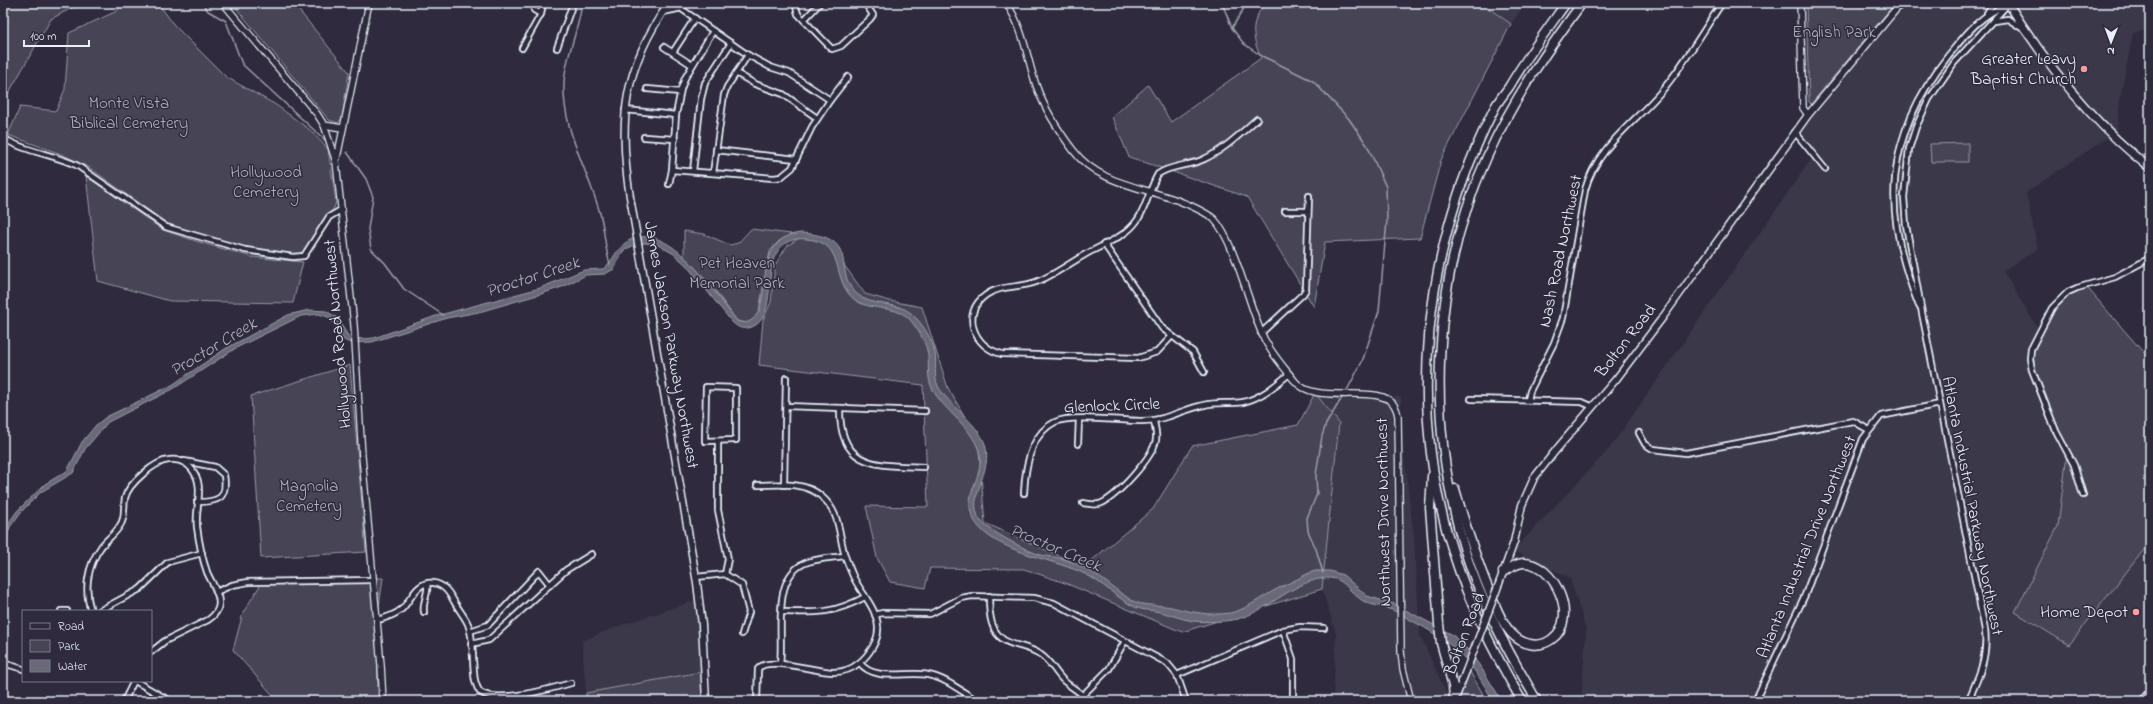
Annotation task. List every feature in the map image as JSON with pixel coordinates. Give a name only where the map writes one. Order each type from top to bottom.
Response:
[{"type":"highway","points":[[1522,701],[1486,636],[1469,598],[1448,537],[1433,465],[1427,401],[1428,342],[1435,284],[1449,222],[1474,152],[1495,107],[1527,57],[1566,3]]},
{"type":"highway","points":[[1537,701],[1506,648],[1473,572],[1455,512],[1444,452],[1440,385],[1442,330],[1454,252],[1467,208],[1487,157],[1519,94],[1582,3]]},
{"type":"highway","points":[[1444,452],[1480,567],[1505,624],[1515,637],[1529,644],[1541,644],[1552,639],[1563,626],[1564,613],[1562,598],[1554,583],[1539,568],[1530,564],[1519,564],[1504,572]]},
{"type":"highway","points":[[1433,465],[1430,508],[1438,612],[1445,658],[1453,686],[1454,700]]},
{"type":"main road","name":"James Jackson Parkway Northwest","points":[[669,3],[647,38],[638,60],[625,110],[625,160],[636,232],[696,577],[702,625],[706,701]]},
{"type":"main road","name":"Bolton Road","points":[[1454,700],[1504,572],[1514,542],[1522,504],[1528,488],[1556,450],[1591,406],[1617,378],[1664,316],[1808,115],[1901,3]]},
{"type":"main road","points":[[2008,3],[2025,30],[2094,116],[2150,168]]},
{"type":"street","name":"Hollywood Road Northwest","points":[[224,3],[308,102],[324,125],[336,162],[351,292],[362,456],[374,580],[383,701]]},
{"type":"street","points":[[336,162],[369,3]]},
{"type":"street","points":[[533,3],[534,10],[541,14]]},
{"type":"street","points":[[522,48],[541,14],[543,3]]},
{"type":"street","points":[[557,48],[573,3]]},
{"type":"street","points":[[678,3],[695,18],[748,55],[770,67],[794,75],[830,100]]},
{"type":"street","points":[[795,3],[798,14],[832,49],[838,49],[873,15],[865,3]]},
{"type":"street","points":[[804,20],[820,3]]},
{"type":"street","name":"Northwest Drive Northwest","points":[[1006,3],[1017,24],[1041,99],[1074,151],[1086,164],[1101,174],[1116,181],[1172,197],[1205,213],[1221,228],[1261,333],[1296,384],[1305,389],[1338,395],[1383,397],[1391,401],[1396,408],[1398,416],[1401,633],[1403,669],[1411,701]]},
{"type":"street","name":"Nash Road Northwest","points":[[1528,400],[1530,391],[1554,342],[1563,318],[1585,190],[1591,173],[1611,142],[1646,109],[1665,86],[1722,3]]},
{"type":"street","points":[[1800,3],[1803,108],[1808,115]]},
{"type":"street","points":[[1986,14],[1993,3]]},
{"type":"street","name":"Atlanta Industrial Parkway Northwest","points":[[1922,313],[1908,280],[1895,218],[1894,188],[1900,147],[1914,107],[1930,80],[1971,29],[1986,14],[2008,3]]},
{"type":"street","name":"Atlanta Industrial Parkway Northwest","points":[[1968,701],[1984,664],[1986,641],[1922,313],[1904,209],[1905,181],[1909,149],[1920,116],[1937,86],[1990,22],[2008,3]]},
{"type":"street","points":[[663,12],[682,8]]},
{"type":"street","points":[[673,52],[695,18]]},
{"type":"street","points":[[1990,22],[2000,19],[2008,19],[2025,30]]},
{"type":"street","points":[[669,184],[672,170],[676,115],[680,92],[692,65],[713,31]]},
{"type":"street","points":[[693,171],[701,99],[705,83],[731,43]]},
{"type":"street","points":[[664,48],[673,52],[692,65]]},
{"type":"street","points":[[713,173],[724,95],[748,55]]},
{"type":"street","points":[[736,73],[755,84],[783,94],[817,118]]},
{"type":"street","points":[[672,170],[774,178],[789,172],[817,118],[848,77]]},
{"type":"street","points":[[647,89],[680,92]]},
{"type":"street","points":[[625,110],[676,115]]},
{"type":"street","points":[[1172,337],[1157,352],[1138,358],[1002,354],[989,350],[978,341],[973,330],[972,317],[977,305],[985,296],[996,290],[1038,282],[1125,233],[1136,224],[1144,211],[1150,191],[1158,174],[1163,171],[1204,159],[1221,150],[1257,119]]},
{"type":"street","points":[[324,125],[342,128]]},
{"type":"street","points":[[1795,132],[1825,169]]},
{"type":"street","points":[[644,137],[674,139]]},
{"type":"street","points":[[3,138],[11,143],[65,159],[78,166],[166,227],[245,250],[293,257],[304,256],[329,217],[341,210]]},
{"type":"street","points":[[716,150],[796,159]]},
{"type":"street","points":[[1261,333],[1303,294],[1306,289],[1309,196]]},
{"type":"street","points":[[1285,211],[1308,211]]},
{"type":"street","points":[[1104,244],[1129,283],[1162,328],[1193,352],[1204,372]]},
{"type":"street","points":[[2083,495],[2074,465],[2056,431],[2032,370],[2030,356],[2034,340],[2052,308],[2060,298],[2072,290],[2115,277],[2150,258]]},
{"type":"street","name":"Glenlock Circle","points":[[1024,493],[1028,459],[1040,434],[1056,421],[1079,419],[1154,421],[1203,405],[1249,400],[1262,395],[1289,374]]},
{"type":"street","points":[[784,485],[786,378]]},
{"type":"street","points":[[706,387],[736,388],[736,440],[718,441],[705,441],[706,387]]},
{"type":"street","points":[[1471,399],[1582,402],[1591,406]]},
{"type":"street","name":"Atlanta Industrial Drive Northwest","points":[[1755,701],[1805,595],[1863,439],[1881,416],[1940,404]]},
{"type":"street","points":[[786,406],[925,410]]},
{"type":"street","points":[[840,408],[840,424],[843,437],[850,448],[860,458],[879,465],[924,467]]},
{"type":"street","points":[[1078,444],[1079,419]]},
{"type":"street","points":[[1084,503],[1097,505],[1103,503],[1121,487],[1148,458],[1157,438],[1154,421]]},
{"type":"street","points":[[1640,434],[1645,444],[1653,449],[1686,453],[1853,422],[1869,430]]},
{"type":"street","points":[[718,441],[718,510],[728,559],[725,574]]},
{"type":"street","points":[[91,610],[86,591],[92,566],[100,549],[122,523],[125,514],[125,498],[129,488],[159,462],[169,460],[215,466],[224,475],[224,490],[220,498],[213,502],[197,502]]},
{"type":"street","points":[[152,651],[165,641],[214,616],[219,604],[216,592],[207,572],[197,527],[198,486],[196,476],[191,468],[181,461]]},
{"type":"street","points":[[757,485],[784,485],[809,489],[820,495],[829,503],[839,522],[845,556],[875,615],[878,626],[876,638],[869,653],[860,663],[847,670],[832,672],[780,664],[764,664],[760,666],[757,701]]},
{"type":"street","points":[[101,610],[140,590],[168,562],[202,553]]},
{"type":"street","points":[[471,644],[490,640],[566,570],[592,554]]},
{"type":"street","points":[[780,664],[784,587],[795,570],[810,561],[845,556]]},
{"type":"street","points":[[470,631],[488,625],[539,571],[550,584]]},
{"type":"street","points":[[696,577],[725,574],[739,582],[745,591],[749,612],[742,634]]},
{"type":"street","points":[[216,592],[232,585],[248,582],[374,580]]},
{"type":"street","points":[[377,620],[387,618],[402,608],[420,586],[427,584],[441,585],[446,589],[468,623],[476,682],[480,692],[485,696],[498,699],[514,699],[571,683]]},
{"type":"street","points":[[424,612],[423,604],[428,591],[427,584]]},
{"type":"street","points":[[875,615],[882,613],[930,614],[961,598],[989,596],[1034,598],[1054,602],[1167,662],[1177,675],[1186,701]]},
{"type":"street","points":[[989,596],[990,620],[998,635],[1008,642],[1030,649],[1041,655],[1051,664],[1064,682],[1082,695]]},
{"type":"street","points":[[782,612],[830,612],[846,607],[865,597]]},
{"type":"street","points":[[1177,675],[1283,630],[1300,627],[1324,628]]},
{"type":"street","points":[[1283,630],[1293,659],[1293,701]]},
{"type":"street","points":[[1077,701],[1109,669],[1125,641]]},
{"type":"street","points":[[3,663],[22,669]]},
{"type":"street","points":[[860,663],[866,669],[877,673],[926,674],[938,677],[978,701]]},
{"type":"street","points":[[124,701],[134,682]]},
{"type":"street","points":[[137,682],[170,701]]},
{"type":"shaded area","points":[[1481,3],[1526,3],[1511,24]]},
{"type":"shaded area","points":[[1902,3],[2150,3],[2150,30],[2133,33],[2121,93],[2117,131],[2026,193],[2038,249],[2003,271],[2039,330],[2067,453],[2058,526],[2015,612],[2069,645],[2150,542],[2150,701],[1581,701],[1586,630],[1570,578],[1513,551],[1609,449],[1814,155],[1795,131]]},
{"type":"shaded area","points":[[1315,393],[1401,397],[1401,431],[1414,537],[1420,635],[1450,701],[1333,701],[1336,634],[1322,589],[1339,423]]},
{"type":"shaded area","points":[[702,598],[706,647],[706,671],[586,693],[582,641],[613,628]]},
{"type":"green space","points":[[3,3],[81,3],[51,19],[3,103]]},
{"type":"green space","name":"Monte Vista Biblical Cemetery","points":[[123,3],[158,3],[174,25],[226,77],[276,105],[310,130],[328,149],[336,202],[334,208],[321,224],[304,252],[294,255],[228,244],[199,236],[166,223],[90,168],[61,154],[8,135],[20,107],[56,111],[65,89],[69,33],[117,11]]},
{"type":"green space","name":"Hollywood Cemetery","points":[[232,3],[293,3],[349,72],[342,118],[338,123],[329,120]]},
{"type":"green space","points":[[1266,3],[1481,3],[1511,24],[1441,160],[1420,238],[1325,242],[1314,307],[1247,197],[1129,157],[1112,117],[1148,85],[1171,122],[1261,58],[1254,37],[1254,30],[1257,16]]},
{"type":"green space","name":"English Park","points":[[1806,3],[1895,3],[1811,104],[1809,102]]},
{"type":"green space","points":[[1968,143],[1968,162],[1931,162],[1930,144]]},
{"type":"green space","points":[[86,176],[163,230],[252,257],[303,262],[293,303],[170,301],[98,281]]},
{"type":"green space","name":"Pet Heaven Memorial Park","points":[[751,229],[791,234],[779,241],[770,251],[759,311],[755,320],[747,323],[737,321],[712,286],[684,257],[684,231],[704,234],[730,245],[738,243]]},
{"type":"green space","points":[[802,236],[829,244],[865,294],[890,301],[922,307],[948,388],[978,439],[985,523],[1084,567],[1153,509],[1192,446],[1298,425],[1315,393],[1339,423],[1322,589],[1182,632],[1065,583],[1024,569],[930,568],[925,588],[890,582],[877,558],[866,506],[928,507],[923,385],[759,365],[763,320],[771,302],[775,265],[787,246]]},
{"type":"green space","points":[[2084,284],[2150,360],[2150,542],[2069,645],[2015,612],[2058,526],[2067,453],[2039,384],[2032,354],[2039,330],[2060,301]]},
{"type":"green space","name":"Magnolia Cemetery","points":[[350,365],[366,552],[261,558],[251,396]]},
{"type":"green space","points":[[383,578],[377,622],[378,701],[278,701],[233,650],[243,613],[264,579]]},
{"type":"green space","points":[[1466,665],[1487,701],[1455,701]]},
{"type":"green space","points":[[706,671],[705,701],[586,701],[586,693]]},
{"type":"water","points":[[800,233],[819,236],[832,241],[839,248],[846,275],[850,285],[857,294],[870,301],[899,307],[906,310],[916,318],[923,327],[934,348],[938,386],[949,400],[970,421],[985,444],[987,454],[986,464],[977,493],[976,511],[980,520],[991,529],[1035,553],[1076,563],[1131,600],[1145,604],[1166,606],[1200,613],[1222,614],[1235,612],[1279,588],[1315,571],[1330,571],[1343,575],[1367,596],[1394,604],[1453,635],[1469,651],[1502,701],[1493,701],[1470,664],[1442,639],[1395,611],[1365,602],[1340,581],[1334,579],[1318,579],[1307,582],[1259,610],[1238,619],[1216,622],[1193,621],[1136,607],[1127,603],[1087,575],[1074,569],[1026,554],[995,540],[983,531],[974,520],[971,511],[971,495],[980,464],[980,456],[977,446],[966,428],[943,404],[932,388],[929,379],[927,350],[918,331],[906,316],[899,312],[861,304],[855,300],[847,292],[837,264],[828,247],[820,242],[804,239],[796,239],[788,242],[776,253],[771,269],[767,307],[759,322],[749,328],[741,328],[736,326],[686,265],[674,254],[658,245],[646,243],[637,244],[624,250],[614,269],[605,274],[586,275],[562,287],[541,294],[479,312],[447,318],[372,342],[350,343],[342,339],[333,322],[328,317],[319,314],[301,316],[236,348],[173,389],[108,422],[85,449],[73,473],[41,492],[21,512],[10,527],[3,547],[3,531],[17,511],[45,484],[67,471],[82,442],[96,425],[106,417],[172,385],[225,349],[288,315],[309,310],[326,311],[336,317],[349,337],[362,339],[374,338],[436,316],[540,288],[584,270],[603,269],[625,243],[630,240],[646,237],[661,241],[677,250],[705,279],[737,321],[744,323],[752,320],[759,311],[765,274],[771,252],[778,243],[787,237]]},
{"type":"waterway","points":[[202,3],[208,11],[226,21],[242,64],[325,140]]},
{"type":"waterway","points":[[582,3],[565,73],[564,100],[576,148],[594,194],[601,217],[610,264]]},
{"type":"waterway","points":[[1222,3],[1232,28],[1244,44],[1260,55],[1313,81],[1349,119],[1367,145],[1386,187],[1387,220],[1379,311],[1362,362],[1346,392]]},
{"type":"waterway","points":[[1232,28],[1247,3]]},
{"type":"waterway","points":[[347,152],[366,179],[373,197],[368,229],[371,249],[385,263],[404,289],[443,315]]},
{"type":"waterway","points":[[1323,573],[1316,549],[1308,531],[1307,518],[1317,494],[1316,475],[1322,436],[1326,424],[1343,396]]},
{"type":"railway","points":[[2138,701],[2150,684]]},
{"type":"place","name":"Greater Leavy Baptist Church","points":[[2084,69]]},
{"type":"place","name":"Home Depot","points":[[2136,612]]},
{"type":"water label","name":"Proctor Creek","points":[[533,278]]},
{"type":"water label","name":"Proctor Creek","points":[[214,348]]},
{"type":"water label","name":"Proctor Creek","points":[[1055,549]]}]
